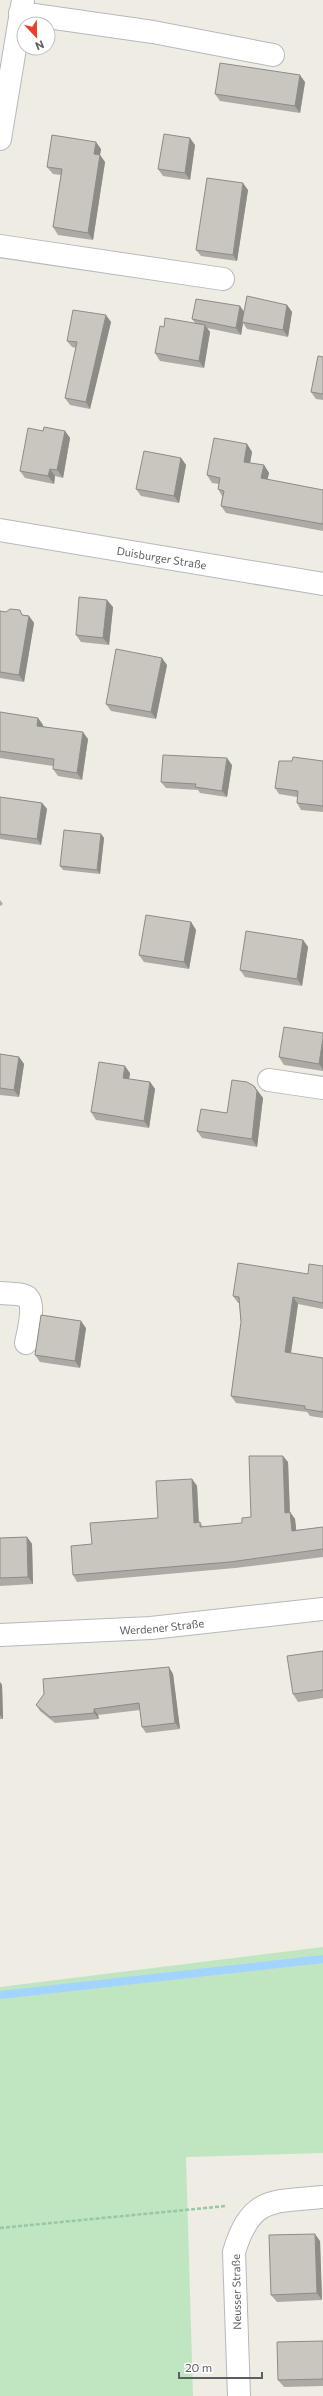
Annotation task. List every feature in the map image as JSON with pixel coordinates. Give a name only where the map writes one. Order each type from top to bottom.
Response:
[{"type":"street","points":[[0,139],[22,7],[274,55]]},
{"type":"street","points":[[0,246],[223,279]]},
{"type":"street","name":"Duisburger Straße","points":[[0,530],[323,584]]},
{"type":"street","points":[[269,1080],[323,1088]]},
{"type":"street","points":[[0,1293],[25,1296],[29,1299],[32,1306],[26,1343]]},
{"type":"street","name":"Werdener Straße","points":[[0,1636],[151,1628],[323,1609]]},
{"type":"street","name":"Neusser Straße","points":[[239,2396],[234,2252],[241,2229],[250,2215],[269,2202],[323,2197]]},
{"type":"path","points":[[0,2228],[230,2206]]},
{"type":"green space","points":[[323,1947],[323,2153],[186,2157],[193,2396],[0,2396],[0,1987]]},
{"type":"building","points":[[220,63],[300,75],[295,106],[215,94]]},
{"type":"building","points":[[164,134],[190,138],[185,173],[158,169]]},
{"type":"building","points":[[52,135],[96,142],[94,154],[100,155],[88,233],[53,227],[62,169],[47,167]]},
{"type":"building","points":[[207,178],[243,183],[233,255],[196,250]]},
{"type":"building","points":[[247,296],[287,305],[283,330],[242,322]]},
{"type":"building","points":[[196,299],[240,306],[236,328],[192,319]]},
{"type":"building","points":[[73,310],[106,315],[86,402],[65,398],[77,342],[67,341]]},
{"type":"building","points":[[165,318],[205,325],[199,361],[155,353],[160,326],[164,327]]},
{"type":"building","points":[[318,356],[323,357],[323,394],[311,392]]},
{"type":"building","points":[[44,427],[65,431],[57,470],[50,469],[48,476],[20,471],[28,428],[43,431]]},
{"type":"building","points":[[214,438],[247,444],[244,462],[264,465],[261,478],[323,490],[323,524],[221,506],[224,491],[218,489],[220,478],[207,475]]},
{"type":"building","points":[[144,451],[181,458],[174,496],[136,489]]},
{"type":"building","points":[[79,597],[107,600],[103,638],[76,635]]},
{"type":"building","points":[[10,609],[20,610],[22,615],[29,616],[19,675],[0,672],[0,611],[6,612]]},
{"type":"building","points":[[116,649],[162,658],[151,712],[106,704]]},
{"type":"building","points":[[0,712],[38,718],[37,726],[83,732],[77,773],[53,769],[54,759],[0,751]]},
{"type":"building","points":[[163,755],[227,758],[222,791],[195,787],[196,784],[161,782]]},
{"type":"building","points":[[293,757],[323,761],[323,806],[297,803],[298,791],[275,788],[279,761],[292,761]]},
{"type":"building","points":[[0,797],[42,803],[37,839],[0,834]]},
{"type":"building","points":[[64,830],[101,834],[97,870],[60,866]]},
{"type":"building","points":[[146,915],[191,922],[184,962],[139,955]]},
{"type":"building","points":[[246,931],[303,940],[297,979],[240,970]]},
{"type":"building","points":[[284,1027],[323,1033],[319,1064],[279,1057]]},
{"type":"building","points":[[0,1054],[19,1057],[14,1090],[0,1088]]},
{"type":"building","points":[[99,1062],[125,1066],[123,1078],[150,1082],[144,1121],[91,1112]]},
{"type":"building","points":[[232,1080],[247,1082],[254,1086],[257,1091],[252,1139],[197,1131],[201,1109],[227,1113]]},
{"type":"building","points":[[238,1263],[308,1274],[309,1264],[323,1266],[323,1303],[293,1297],[285,1352],[323,1358],[323,1412],[305,1409],[305,1406],[231,1396],[241,1322],[239,1297],[233,1296]]},
{"type":"building","points":[[41,1315],[81,1321],[75,1361],[35,1355]]},
{"type":"building","points":[[249,1456],[283,1456],[285,1513],[290,1512],[292,1531],[323,1527],[323,1549],[230,1562],[73,1575],[71,1546],[92,1544],[90,1523],[158,1518],[156,1481],[192,1479],[194,1523],[200,1522],[200,1527],[242,1523],[242,1518],[251,1517]]},
{"type":"building","points":[[27,1537],[28,1577],[0,1578],[0,1538]]},
{"type":"building","points":[[323,1651],[323,1690],[293,1694],[287,1656]]},
{"type":"building","points":[[169,1667],[175,1723],[142,1727],[139,1703],[94,1709],[94,1713],[50,1717],[36,1705],[44,1694],[43,1679]]},
{"type":"building","points":[[315,2234],[317,2293],[271,2295],[269,2235]]},
{"type":"building","points":[[323,2341],[323,2379],[278,2380],[277,2342]]},
{"type":"waterway","points":[[0,1995],[323,1959]]}]
